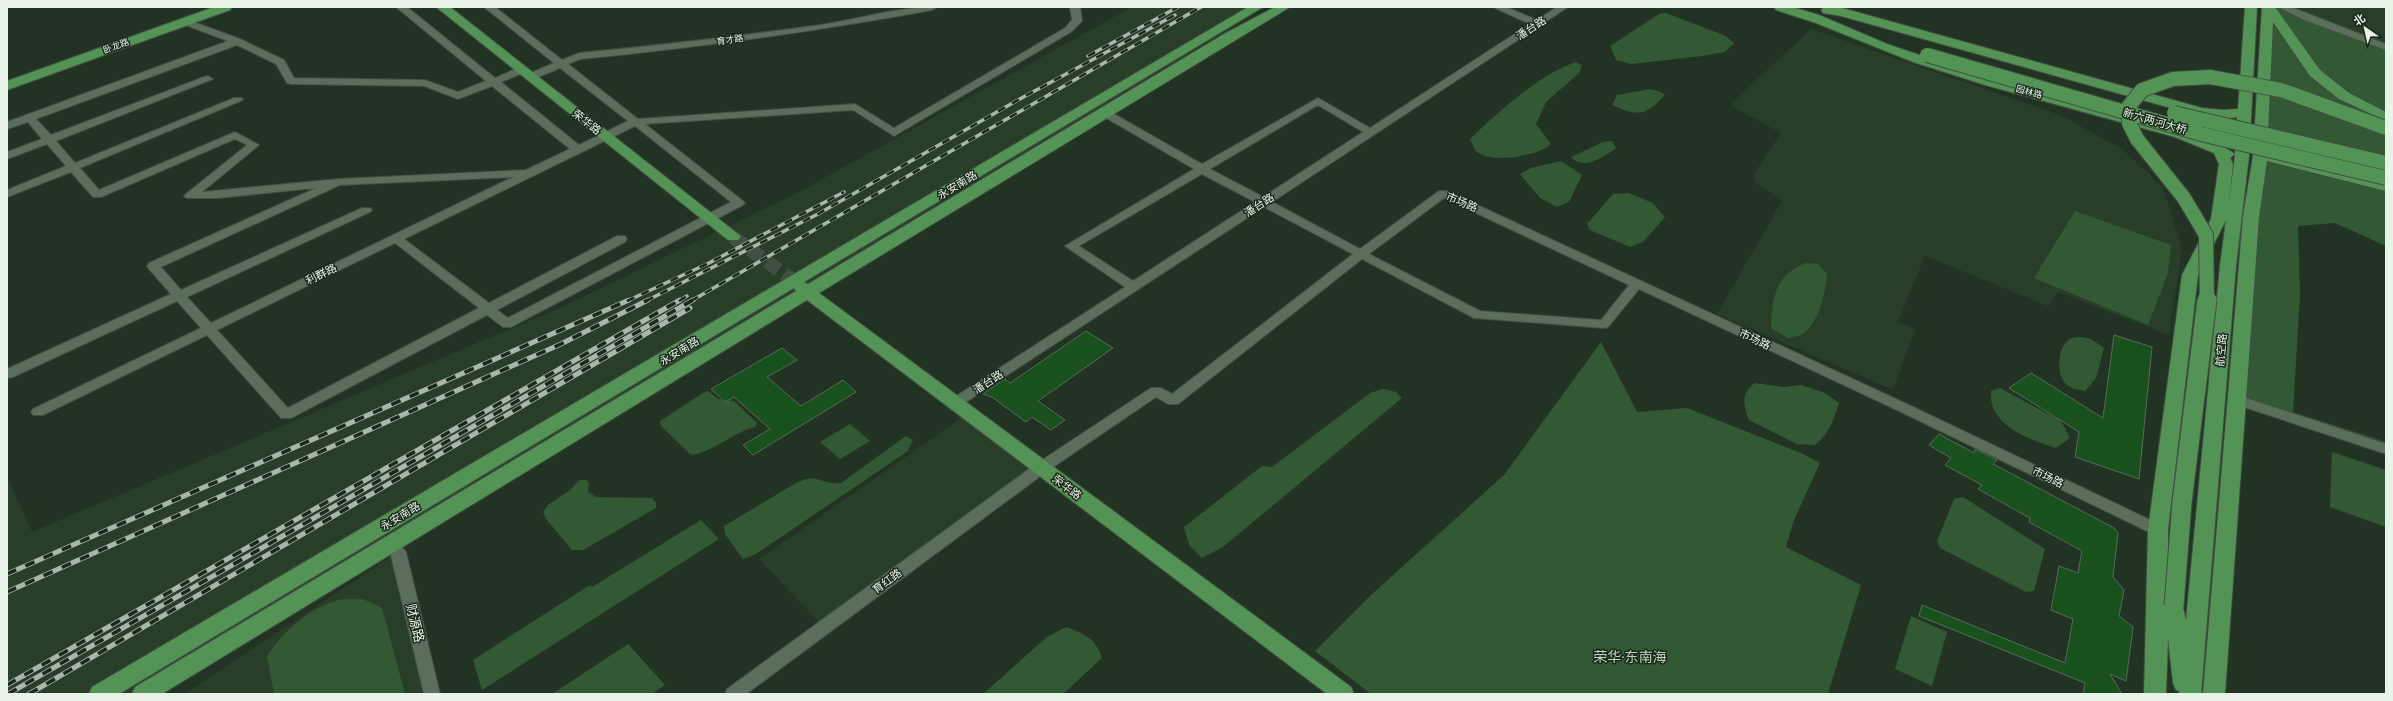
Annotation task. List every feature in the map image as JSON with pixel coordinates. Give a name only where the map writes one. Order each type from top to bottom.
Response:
[{"type":"main road","name":"卧龙路","points":[[7,80],[212,7]]},
{"type":"main road","name":"卧龙路","points":[[7,86],[226,7]]},
{"type":"main road","name":"永安南路","points":[[100,694],[1213,31],[1257,7]]},
{"type":"main road","name":"永安南路","points":[[143,694],[1229,38],[1284,7]]},
{"type":"main road","name":"园林路","points":[[1780,7],[1856,15],[2204,112],[2228,115],[2244,111]]},
{"type":"main road","name":"航空路","points":[[2190,694],[2228,266],[2241,167],[2251,7]]},
{"type":"main road","name":"航空路","points":[[2214,694],[2251,217],[2260,155],[2268,7]]},
{"type":"main road","points":[[2268,7],[2307,62],[2326,82],[2344,96],[2386,117]]},
{"type":"main road","name":"荣华路","points":[[444,8],[733,237]]},
{"type":"main road","name":"园林路","points":[[1820,12],[1931,49]]},
{"type":"main road","name":"园林路","points":[[1820,12],[1853,36],[1952,70],[2200,142],[2235,158],[2241,167]]},
{"type":"main road","name":"新六两河大桥","points":[[1931,49],[2174,113],[2386,163]]},
{"type":"main road","name":"新六两河大桥","points":[[1931,49],[2201,134],[2386,178]]},
{"type":"main road","points":[[2186,694],[2174,606],[2182,502],[2208,292],[2206,235],[2184,198],[2137,139],[2129,123],[2129,106],[2142,90],[2173,79],[2210,77],[2281,90],[2386,128]]},
{"type":"main road","points":[[2200,142],[2211,142],[2215,140],[2217,120],[2204,112]]},
{"type":"main road","points":[[2155,694],[2158,621],[2158,530],[2190,275],[2219,219],[2226,164],[2220,150]]},
{"type":"main road","points":[[2260,155],[2386,187]]},
{"type":"main road","name":"荣华路","points":[[792,281],[1343,694]]},
{"type":"street","points":[[401,7],[578,150]]},
{"type":"street","points":[[396,238],[507,324],[739,203],[489,7]]},
{"type":"street","name":"育才路","points":[[237,41],[280,62],[291,81],[425,83],[458,96],[492,82],[560,64],[579,56],[705,44],[838,25],[904,10],[932,7]]},
{"type":"street","points":[[635,122],[855,107],[894,133],[1068,30],[1076,21],[1075,7]]},
{"type":"street","points":[[1498,7],[1538,24]]},
{"type":"street","name":"潘台路","points":[[955,403],[1563,7]]},
{"type":"street","points":[[2283,7],[2307,18],[2386,47]]},
{"type":"street","points":[[190,24],[237,41]]},
{"type":"street","points":[[7,126],[237,41]]},
{"type":"street","points":[[7,156],[208,79]]},
{"type":"street","points":[[7,194],[238,100]]},
{"type":"street","points":[[1134,287],[1071,246],[1318,101],[1370,132]]},
{"type":"street","points":[[1105,113],[1202,169],[1478,315],[1604,324],[1636,285]]},
{"type":"street","points":[[30,118],[97,195],[234,135],[254,145],[190,196],[218,195],[338,182],[529,173]]},
{"type":"street","name":"利群路","points":[[38,412],[635,122]]},
{"type":"street","points":[[338,182],[153,266],[286,415],[621,239]]},
{"type":"street","name":"市场路","points":[[1361,254],[1443,193],[1636,285],[1904,408],[2158,530]]},
{"type":"street","points":[[8,374],[366,210]]},
{"type":"street","name":"育红路","points":[[732,694],[1041,468],[1156,391],[1172,401],[1361,254]]},
{"type":"street","points":[[2237,400],[2386,449]]},
{"type":"street","name":"财源路","points":[[398,552],[432,694]]},
{"type":"shaded area","points":[[1132,7],[1265,7],[972,189],[140,694],[7,694],[7,477],[32,532],[562,307],[799,192]]},
{"type":"shaded area","points":[[2298,7],[2386,7],[2386,43],[2312,17]]},
{"type":"shaded area","points":[[1811,29],[2062,116],[2122,149],[2163,187],[2182,249],[2169,335],[2058,292],[2048,306],[1925,256],[1898,322],[1915,329],[1893,390],[1717,314],[1782,201],[1756,183],[1753,175],[1781,133],[1730,105]]},
{"type":"shaded area","points":[[969,413],[1041,468],[824,627],[759,559]]},
{"type":"shaded area","points":[[398,552],[432,694],[183,694],[206,680]]},
{"type":"green space","points":[[2268,7],[2283,7],[2383,46],[2386,43],[2386,246],[2335,223],[2298,226],[2300,294],[2293,412],[2386,442],[2386,449],[2237,400]]},
{"type":"green space","points":[[1666,13],[1726,36],[1734,43],[1725,52],[1702,56],[1631,64],[1616,60],[1610,46],[1659,14]]},
{"type":"green space","points":[[1576,62],[1582,65],[1579,73],[1546,102],[1536,124],[1551,144],[1536,152],[1502,158],[1482,155],[1475,150],[1470,139],[1493,118],[1534,84],[1563,67]]},
{"type":"green space","points":[[1650,89],[1661,92],[1665,95],[1647,111],[1635,113],[1612,105],[1617,95]]},
{"type":"green space","points":[[1612,141],[1616,148],[1594,161],[1582,163],[1571,157],[1603,142]]},
{"type":"green space","points":[[1561,161],[1582,175],[1569,202],[1557,207],[1540,198],[1520,174],[1531,168]]},
{"type":"green space","points":[[1628,193],[1653,203],[1665,217],[1643,242],[1630,247],[1590,230],[1587,224],[1613,194]]},
{"type":"green space","points":[[2075,211],[2171,245],[2168,273],[2148,325],[2034,278]]},
{"type":"green space","points":[[1806,263],[1818,264],[1827,274],[1825,290],[1821,306],[1814,322],[1802,335],[1788,338],[1771,328],[1774,297],[1777,288],[1788,274]]},
{"type":"green space","points":[[2081,337],[2091,339],[2104,348],[2096,378],[2085,391],[2077,390],[2067,385],[2062,378],[2059,366],[2063,346],[2072,338]]},
{"type":"green space","points":[[1601,342],[1637,412],[1687,408],[1801,453],[1820,463],[1794,520],[1786,547],[1861,585],[1828,694],[1371,694],[1315,651],[1371,595],[1504,475]]},
{"type":"green space","points":[[1755,383],[1784,387],[1801,385],[1825,393],[1839,403],[1833,420],[1820,441],[1815,445],[1797,444],[1749,420],[1745,409],[1744,400],[1747,391]]},
{"type":"green space","points":[[2000,388],[2061,421],[2070,438],[2056,448],[2034,440],[2012,429],[2003,422],[1996,413],[1992,403],[1991,391]]},
{"type":"green space","points":[[1383,389],[1396,392],[1402,398],[1223,547],[1202,558],[1189,545],[1184,527],[1262,466],[1272,467],[1370,393]]},
{"type":"green space","points":[[708,391],[718,399],[734,401],[757,423],[755,427],[738,433],[707,450],[691,455],[661,426],[660,421]]},
{"type":"green space","points":[[850,424],[870,441],[840,459],[820,442]]},
{"type":"green space","points":[[906,436],[913,440],[908,451],[756,554],[743,559],[725,534],[724,526],[794,484],[802,480],[814,478],[828,482],[841,483]]},
{"type":"green space","points":[[2332,452],[2386,470],[2386,527],[2330,507]]},
{"type":"green space","points":[[579,480],[587,480],[589,483],[588,492],[596,497],[652,498],[656,503],[656,508],[583,550],[572,550],[546,519],[543,512],[548,505],[570,490]]},
{"type":"green space","points":[[1963,497],[2045,549],[2034,591],[2026,592],[1940,548],[1937,541],[1954,499]]},
{"type":"green space","points":[[701,520],[719,539],[482,690],[473,660],[590,585],[592,587]]},
{"type":"green space","points":[[363,599],[382,608],[405,694],[274,694],[267,656],[288,630],[305,616],[324,605],[338,600]]},
{"type":"green space","points":[[1911,616],[1947,632],[1932,686],[1895,669]]},
{"type":"green space","points":[[1066,627],[1093,641],[1102,658],[1063,694],[983,694],[1047,637]]},
{"type":"green space","points":[[628,644],[665,685],[652,694],[552,694]]},
{"type":"building","points":[[1086,331],[1113,348],[1038,401],[1065,420],[1051,430],[1032,417],[1026,422],[992,397],[983,394],[1005,379],[1010,383]]},
{"type":"building","points":[[2114,335],[2152,347],[2139,479],[2075,457],[2079,432],[2009,388],[2031,373],[2103,418]]},
{"type":"building","points":[[782,348],[797,360],[767,377],[801,406],[843,380],[856,392],[753,455],[743,445],[770,429],[734,397],[725,402],[711,389]]},
{"type":"building","points":[[1939,434],[1974,453],[1975,449],[1997,460],[1993,464],[2114,528],[2118,533],[2113,577],[2124,590],[2119,616],[2133,627],[2126,681],[2110,674],[2122,694],[2083,694],[2085,683],[1919,616],[1922,605],[2065,663],[2073,619],[2051,610],[2059,566],[2078,573],[2082,551],[2029,522],[2030,518],[1978,489],[1982,485],[1945,465],[1951,458],[1929,445]]},
{"type":"tunnel","points":[[733,237],[791,279]]},
{"type":"railway","points":[[1088,56],[1178,7]]},
{"type":"railway","points":[[691,301],[1201,7]]},
{"type":"railway","points":[[646,301],[818,214],[1018,100],[1175,15]]},
{"type":"railway","points":[[627,301],[709,263],[844,192]]},
{"type":"railway","points":[[679,301],[687,296]]},
{"type":"railway","points":[[7,574],[629,300]]},
{"type":"railway","points":[[7,592],[561,344],[648,300]]},
{"type":"railway","points":[[7,685],[680,300]]},
{"type":"railway","points":[[8,694],[693,300]]},
{"type":"railway","points":[[29,694],[690,308]]},
{"type":"district","name":"荣华·东南海","points":[[1630,657]]}]
